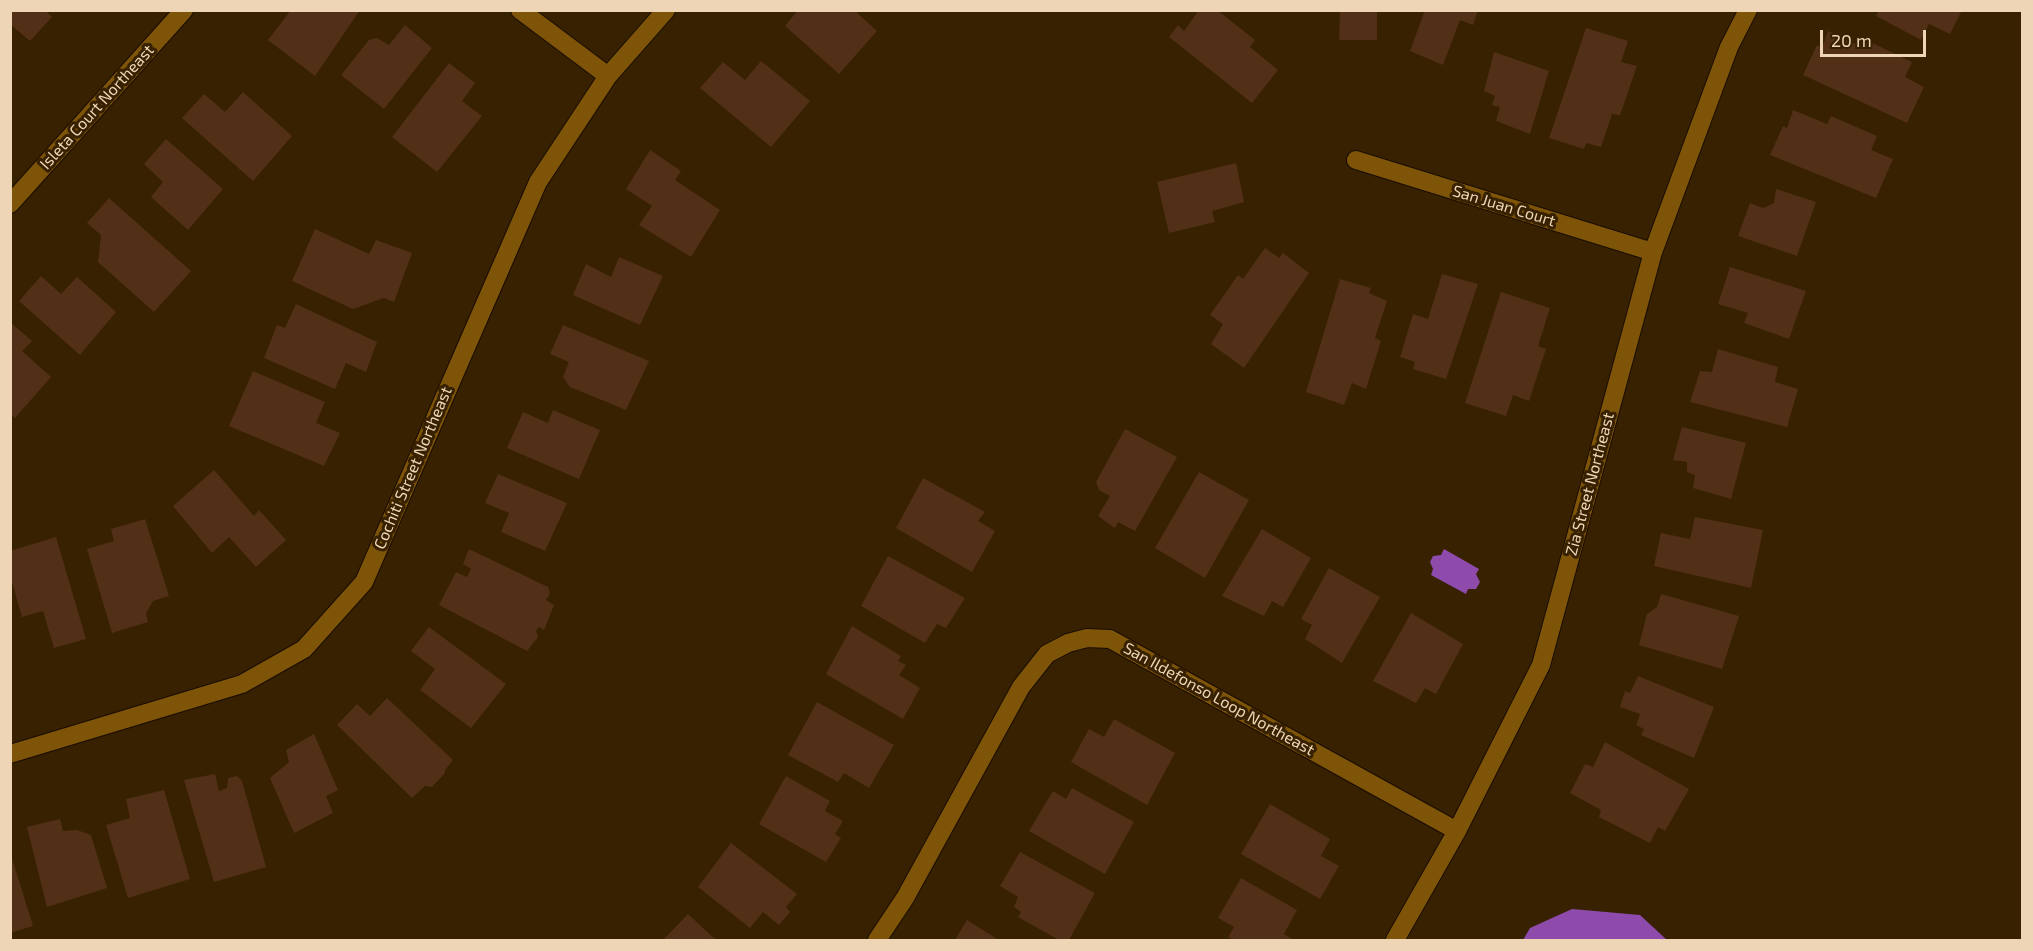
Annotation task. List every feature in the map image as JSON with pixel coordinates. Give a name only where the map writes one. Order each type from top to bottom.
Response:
[{"type":"street","name":"Isleta Court Northeast","points":[[10,204],[184,10]]},
{"type":"street","points":[[520,10],[608,76]]},
{"type":"street","name":"Cochiti Street Northeast","points":[[10,754],[242,684],[304,650],[357,590],[369,571],[538,182],[608,76],[666,10]]},
{"type":"street","name":"Zia Street Northeast","points":[[1395,940],[1457,831],[1542,665],[1653,252],[1728,47],[1748,10]]},
{"type":"street","name":"San Juan Court","points":[[1356,160],[1653,252]]},
{"type":"street","name":"San Ildefonso Loop Northeast","points":[[877,940],[905,898],[1021,687],[1047,654],[1068,643],[1087,638],[1110,639],[1457,831]]},
{"type":"shaded area","points":[[1444,549],[1479,569],[1476,574],[1480,582],[1476,589],[1468,589],[1466,594],[1431,575],[1433,569],[1430,562],[1433,556],[1441,555]]},
{"type":"shaded area","points":[[1572,909],[1640,915],[1667,940],[1523,940],[1530,928]]},
{"type":"building","points":[[10,10],[45,10],[52,17],[30,41],[10,24]]},
{"type":"building","points":[[291,10],[360,10],[315,76],[268,40]]},
{"type":"building","points":[[798,10],[854,10],[877,31],[839,74],[785,26]]},
{"type":"building","points":[[1199,10],[1217,10],[1255,40],[1250,47],[1278,70],[1252,103],[1169,37],[1178,25],[1184,31]]},
{"type":"building","points":[[1340,10],[1377,10],[1377,40],[1339,40]]},
{"type":"building","points":[[1425,10],[1478,10],[1473,25],[1460,20],[1443,65],[1410,51]]},
{"type":"building","points":[[1879,10],[1962,10],[1950,34],[1929,24],[1921,40],[1876,16]]},
{"type":"building","points":[[405,25],[432,48],[384,109],[341,75],[369,40],[377,38],[389,45]]},
{"type":"building","points":[[1586,28],[1628,41],[1621,62],[1637,66],[1620,115],[1612,114],[1601,147],[1586,143],[1584,149],[1549,138]]},
{"type":"building","points":[[1828,31],[1862,47],[1866,40],[1912,62],[1905,77],[1924,87],[1907,123],[1803,75],[1817,45],[1822,48]]},
{"type":"building","points":[[1494,52],[1549,71],[1530,134],[1496,121],[1500,107],[1492,105],[1495,96],[1484,91]]},
{"type":"building","points":[[761,61],[810,101],[771,147],[700,88],[723,62],[745,80]]},
{"type":"building","points":[[449,63],[475,83],[462,101],[482,116],[437,172],[392,137]]},
{"type":"building","points":[[243,92],[292,136],[253,181],[182,118],[204,94],[225,112]]},
{"type":"building","points":[[1793,110],[1827,124],[1831,116],[1877,136],[1871,150],[1893,159],[1876,198],[1770,155],[1783,126],[1787,128]]},
{"type":"building","points":[[166,139],[223,189],[188,230],[151,197],[163,182],[144,164]]},
{"type":"building","points":[[650,150],[681,171],[675,180],[720,210],[691,257],[639,225],[652,206],[626,189]]},
{"type":"building","points":[[1236,163],[1244,202],[1212,211],[1215,222],[1169,233],[1157,182]]},
{"type":"building","points":[[1776,189],[1816,202],[1797,256],[1738,236],[1750,203],[1763,208],[1774,203]]},
{"type":"building","points":[[109,198],[191,271],[154,312],[98,262],[101,235],[87,223]]},
{"type":"building","points":[[315,229],[369,254],[376,240],[412,253],[394,302],[384,298],[353,309],[292,281]]},
{"type":"building","points":[[1265,248],[1279,258],[1283,253],[1309,273],[1244,368],[1211,344],[1223,324],[1210,315],[1238,275],[1243,279]]},
{"type":"building","points":[[619,257],[663,276],[640,325],[573,295],[586,264],[611,277]]},
{"type":"building","points":[[1730,267],[1806,291],[1789,339],[1744,323],[1748,313],[1718,304]]},
{"type":"building","points":[[1442,274],[1478,284],[1446,379],[1413,369],[1415,362],[1400,357],[1413,314],[1428,319]]},
{"type":"building","points":[[41,276],[61,294],[77,277],[116,312],[80,355],[19,301]]},
{"type":"building","points":[[1340,279],[1371,288],[1369,293],[1387,301],[1375,338],[1381,341],[1366,389],[1352,383],[1344,405],[1306,392]]},
{"type":"building","points":[[1501,292],[1550,308],[1538,346],[1546,349],[1529,401],[1513,395],[1506,416],[1465,403]]},
{"type":"building","points":[[296,304],[377,342],[366,372],[346,363],[335,389],[264,358],[277,325],[285,328]]},
{"type":"building","points":[[10,322],[32,341],[22,351],[51,377],[15,418],[10,414]]},
{"type":"building","points":[[563,325],[649,361],[626,410],[570,387],[563,377],[569,362],[550,354]]},
{"type":"building","points":[[1718,349],[1778,367],[1775,382],[1798,389],[1787,427],[1690,402],[1700,371],[1712,372]]},
{"type":"building","points":[[253,371],[325,402],[316,423],[340,433],[324,466],[229,426]]},
{"type":"building","points":[[553,410],[600,430],[579,479],[507,448],[523,412],[548,423]]},
{"type":"building","points":[[1682,427],[1746,443],[1731,499],[1693,488],[1695,475],[1687,472],[1687,462],[1673,460]]},
{"type":"building","points":[[1125,429],[1177,457],[1135,531],[1118,522],[1115,528],[1098,516],[1110,496],[1099,490],[1096,482]]},
{"type":"building","points":[[214,470],[254,516],[259,510],[286,540],[256,567],[229,537],[212,553],[173,506]]},
{"type":"building","points":[[1199,472],[1249,500],[1205,578],[1155,548]]},
{"type":"building","points":[[498,474],[567,503],[545,551],[501,532],[509,513],[485,503]]},
{"type":"building","points":[[923,478],[985,512],[978,521],[995,531],[972,572],[896,528]]},
{"type":"building","points":[[1695,517],[1763,530],[1751,588],[1654,566],[1661,533],[1690,539]]},
{"type":"building","points":[[145,519],[169,596],[153,601],[146,613],[148,622],[112,633],[87,549],[114,541],[111,529]]},
{"type":"building","points":[[1262,529],[1311,558],[1283,607],[1272,601],[1264,616],[1222,596]]},
{"type":"building","points":[[56,537],[86,639],[54,648],[43,611],[22,617],[10,575],[10,551]]},
{"type":"building","points":[[469,549],[548,587],[550,594],[546,600],[554,605],[544,630],[539,627],[536,630],[538,637],[527,651],[439,605],[456,572],[467,577],[471,569],[463,564]]},
{"type":"building","points":[[888,556],[965,598],[946,628],[937,624],[925,643],[861,606]]},
{"type":"building","points":[[1329,568],[1380,597],[1342,663],[1305,639],[1312,625],[1301,619]]},
{"type":"building","points":[[1661,594],[1739,616],[1722,669],[1639,645],[1647,614],[1657,607]]},
{"type":"building","points":[[1411,613],[1463,644],[1436,694],[1425,688],[1416,703],[1373,681]]},
{"type":"building","points":[[852,626],[901,656],[898,661],[906,665],[899,675],[920,688],[903,719],[826,674]]},
{"type":"building","points":[[429,627],[506,684],[471,728],[420,690],[435,669],[411,651]]},
{"type":"building","points":[[1638,676],[1714,707],[1694,758],[1641,735],[1644,729],[1636,725],[1640,714],[1620,707],[1625,691],[1630,693]]},
{"type":"building","points":[[387,698],[453,760],[432,787],[425,786],[412,798],[337,725],[357,704],[370,716]]},
{"type":"building","points":[[817,702],[894,745],[869,788],[844,773],[838,782],[788,755]]},
{"type":"building","points":[[1114,719],[1175,753],[1147,805],[1071,762],[1089,729],[1104,737]]},
{"type":"building","points":[[314,734],[338,790],[326,796],[333,813],[294,833],[270,778],[289,762],[286,750]]},
{"type":"building","points":[[1605,742],[1689,789],[1665,831],[1658,827],[1650,843],[1599,817],[1601,810],[1570,793],[1585,764],[1593,767]]},
{"type":"building","points":[[215,774],[219,791],[227,788],[228,778],[237,776],[242,781],[266,867],[214,882],[184,780]]},
{"type":"building","points":[[786,776],[830,801],[825,811],[843,821],[835,834],[841,838],[826,862],[759,824]]},
{"type":"building","points":[[1072,788],[1134,822],[1105,874],[1029,831],[1053,791],[1066,799]]},
{"type":"building","points":[[164,790],[190,879],[128,898],[106,825],[130,818],[126,799]]},
{"type":"building","points":[[1270,804],[1330,839],[1321,856],[1339,866],[1320,899],[1241,854]]},
{"type":"building","points":[[60,819],[63,831],[77,830],[91,835],[107,888],[47,907],[27,827]]},
{"type":"building","points":[[731,843],[797,894],[786,907],[790,912],[779,925],[763,912],[750,928],[698,887]]},
{"type":"building","points":[[10,852],[33,926],[10,933]]},
{"type":"building","points":[[1020,852],[1095,893],[1069,940],[1059,940],[1018,917],[1021,912],[1014,907],[1018,897],[1000,886]]},
{"type":"building","points":[[1241,878],[1297,910],[1284,934],[1294,940],[1233,940],[1228,937],[1234,927],[1218,918]]},
{"type":"building","points":[[688,914],[716,940],[663,940]]},
{"type":"building","points":[[967,920],[999,940],[955,940]]}]
